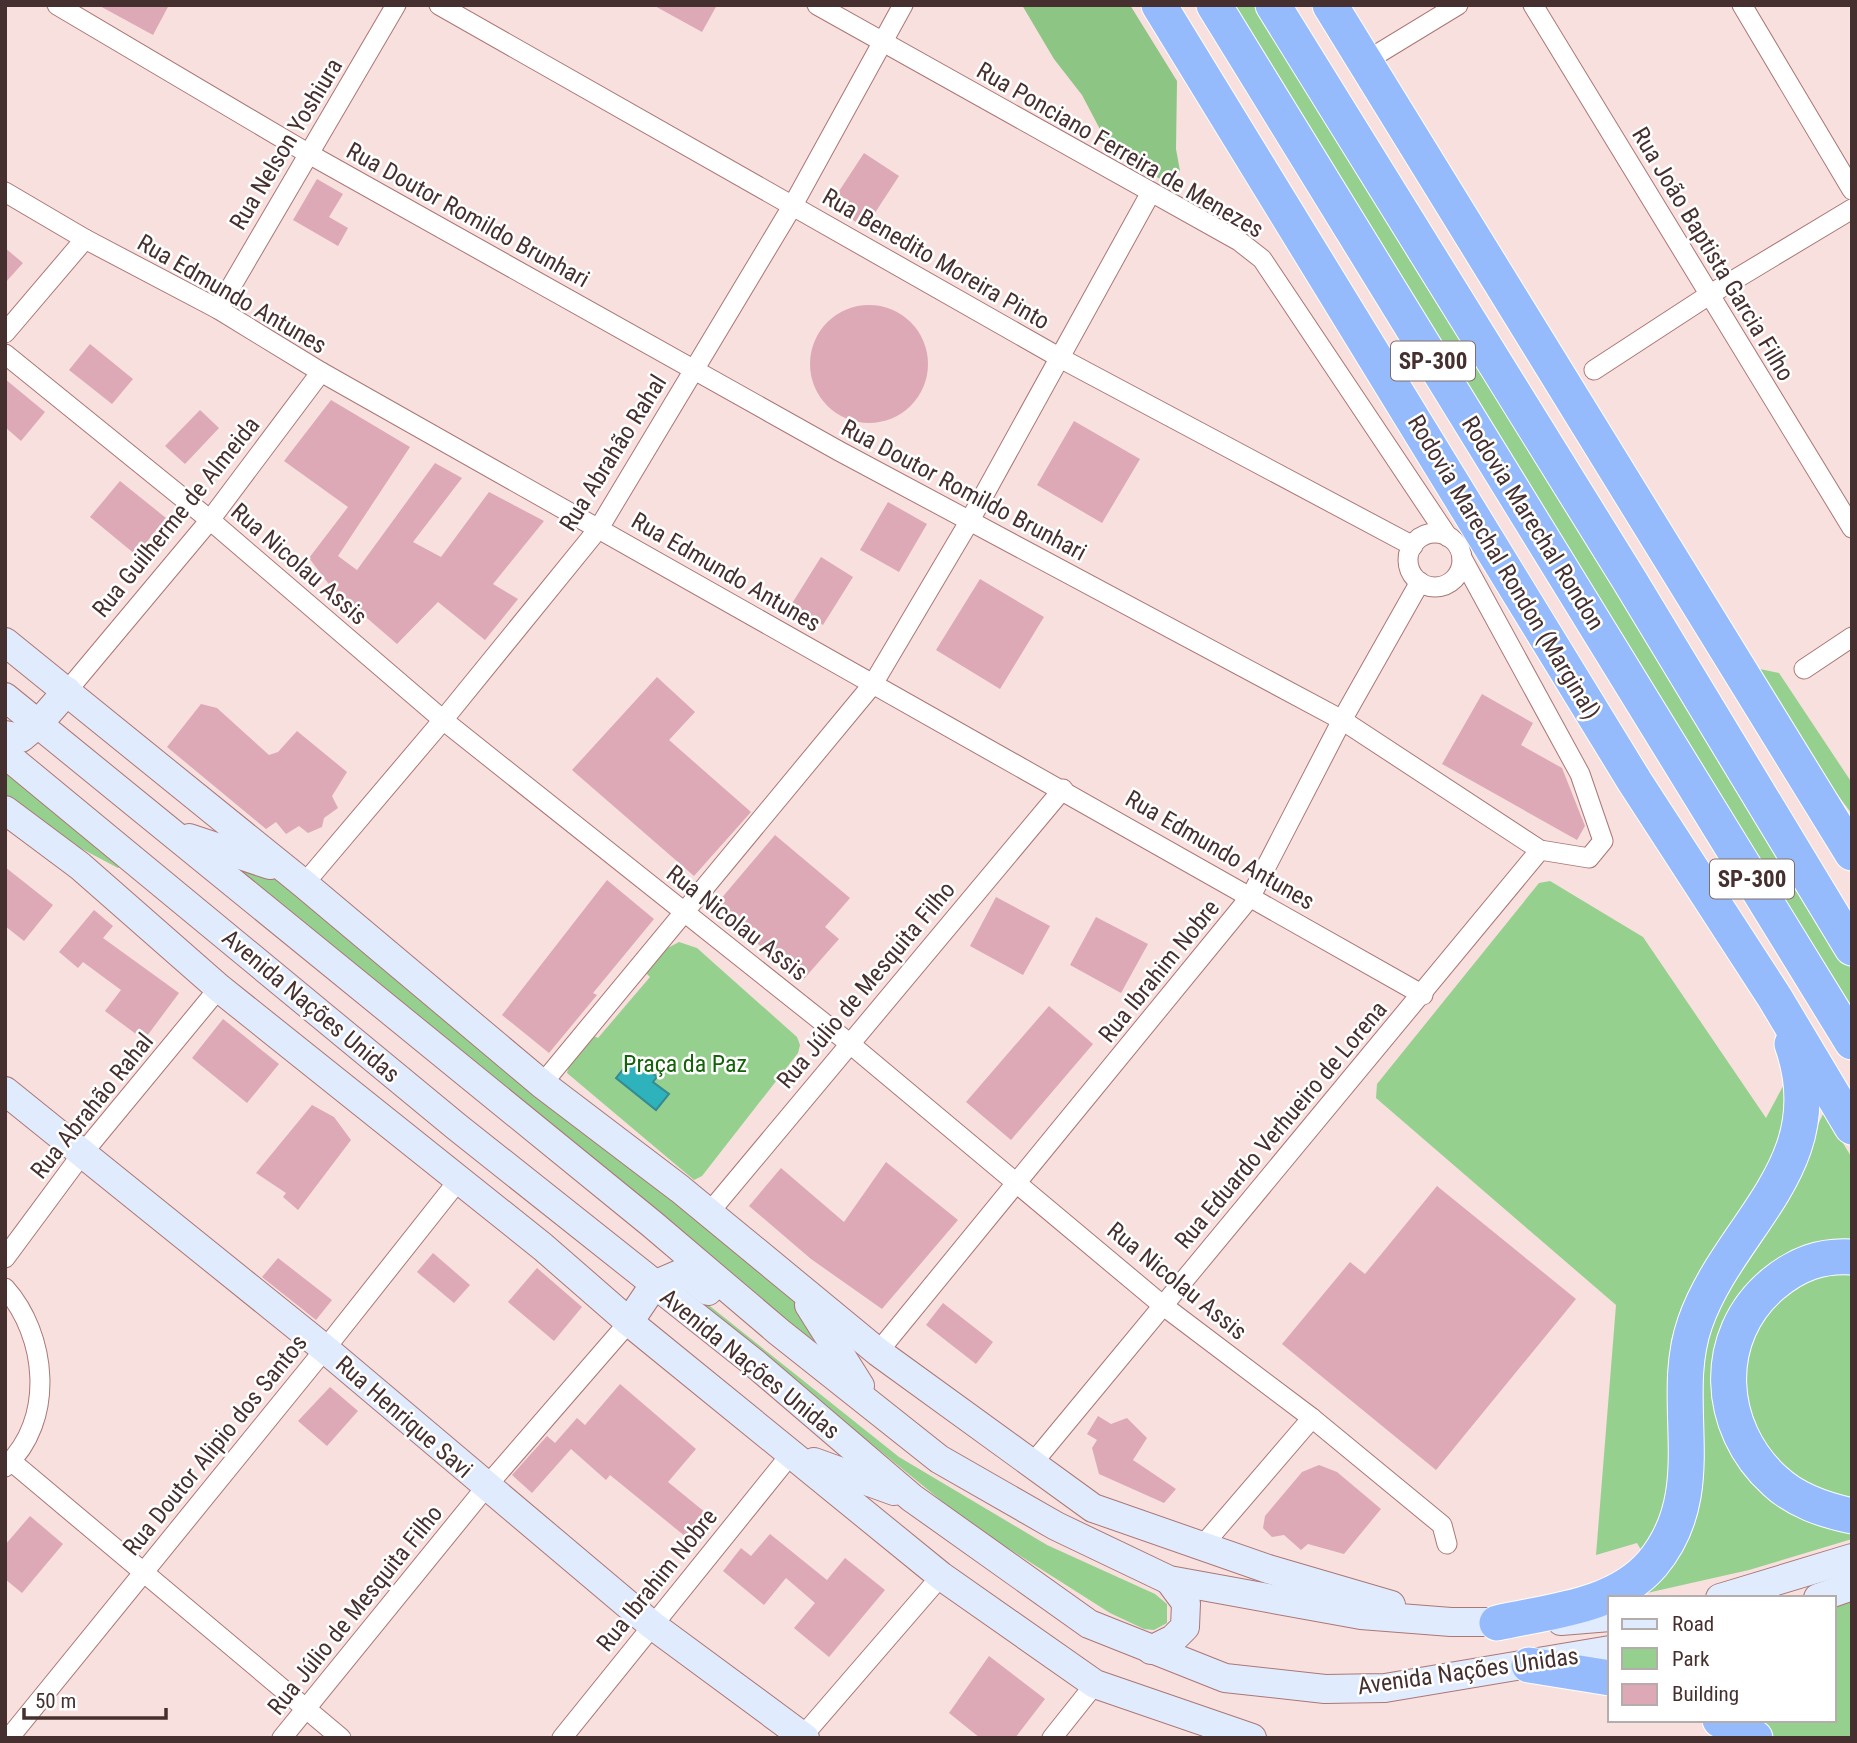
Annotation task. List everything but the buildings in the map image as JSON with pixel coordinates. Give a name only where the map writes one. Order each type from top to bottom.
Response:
[{"type":"highway","name":"Rodovia Marechal Rondon (Marginal)","points":[[1159,5],[1635,782],[1775,998],[1852,1127]]},
{"type":"highway","name":"Rodovia Marechal Rondon","points":[[1214,5],[1852,1042]]},
{"type":"highway","name":"Rodovia Marechal Rondon","points":[[1273,5],[1630,581],[1852,948]]},
{"type":"highway","points":[[1330,5],[1852,853]]},
{"type":"highway","points":[[1812,790],[1852,834]]},
{"type":"highway","points":[[1497,1623],[1590,1603],[1635,1581],[1652,1564],[1666,1544],[1677,1520],[1688,1466],[1687,1388],[1693,1326],[1714,1279],[1777,1188],[1789,1163],[1796,1138],[1801,1091],[1798,1070],[1775,998]]},
{"type":"highway","points":[[1852,1257],[1821,1258],[1802,1264],[1768,1289],[1743,1320],[1730,1355],[1728,1375],[1733,1417],[1741,1437],[1765,1472],[1788,1491],[1815,1507],[1852,1516]]},
{"type":"highway","points":[[1529,1665],[1608,1678]]},
{"type":"highway","points":[[1724,1722],[1755,1738]]},
{"type":"main road","name":"Avenida Nações Unidas","points":[[5,642],[295,877],[542,1084],[878,1352],[1093,1508],[1268,1569],[1451,1622]]},
{"type":"main road","points":[[5,735],[21,738],[39,723],[67,691]]},
{"type":"main road","name":"Avenida Nações Unidas","points":[[5,697],[779,1332],[939,1459],[1056,1525],[1169,1580],[1328,1611],[1451,1622],[1497,1623],[1608,1617]]},
{"type":"main road","name":"Avenida Nações Unidas","points":[[5,754],[457,1127],[753,1362],[912,1498],[1089,1624],[1225,1678],[1325,1689],[1385,1688],[1608,1650]]},
{"type":"main road","name":"Avenida Nações Unidas","points":[[5,810],[80,866],[219,988],[542,1247],[629,1322],[941,1576],[1095,1684],[1252,1738]]},
{"type":"main road","points":[[171,832],[295,877]]},
{"type":"main road","points":[[80,866],[202,915]]},
{"type":"main road","name":"Rua Henrique Savi","points":[[5,1091],[325,1349],[486,1488],[652,1625],[803,1737]]},
{"type":"main road","points":[[457,1127],[542,1247]]},
{"type":"main road","points":[[629,1322],[654,1286],[684,1272],[760,1334],[779,1332]]},
{"type":"main road","points":[[796,1285],[871,1403]]},
{"type":"main road","points":[[792,1454],[912,1498]]},
{"type":"main road","points":[[1727,1596],[1852,1558]]},
{"type":"main road","points":[[1151,1650],[1173,1639],[1185,1627],[1186,1603],[1169,1580]]},
{"type":"main road","points":[[1824,1596],[1852,1586]]},
{"type":"street","name":"Rua Doutor Romildo Brunhari","points":[[57,5],[310,154],[694,370],[969,522],[1342,720],[1539,850],[1589,858],[1603,841],[1580,774],[1479,594],[1462,558]]},
{"type":"street","name":"Rua Nelson Yoshiura","points":[[218,309],[396,5]]},
{"type":"street","name":"Rua Benedito Moreira Pinto","points":[[439,5],[1062,359],[1416,542]]},
{"type":"street","name":"Rua Ponciano Ferreira de Menezes","points":[[817,5],[881,43],[1100,162],[1150,194],[1239,242],[1262,259],[1302,315],[1448,537]]},
{"type":"street","name":"Rua Abrahão Rahal","points":[[295,877],[443,720],[599,528],[793,205],[903,5]]},
{"type":"street","points":[[1366,61],[1458,5]]},
{"type":"street","name":"Rua João Baptista Garcia Filho","points":[[1533,5],[1852,528]]},
{"type":"street","points":[[1742,5],[1852,190]]},
{"type":"street","name":"Rua Edmundo Antunes","points":[[5,192],[85,239],[218,309],[321,372],[1063,789],[1423,995]]},
{"type":"street","points":[[542,1084],[686,914],[873,684],[1062,359],[1150,194]]},
{"type":"street","points":[[1594,370],[1709,295],[1852,209]]},
{"type":"street","points":[[5,333],[85,239]]},
{"type":"street","name":"Rua Nicolau Assis","points":[[5,354],[210,520],[443,720],[849,1042],[1161,1304],[1312,1418],[1444,1535]]},
{"type":"street","name":"Rua Guilherme de Almeida","points":[[67,691],[210,520],[321,372]]},
{"type":"street","points":[[1416,542],[1431,534],[1448,537],[1460,550],[1462,558],[1458,575],[1452,582],[1435,587],[1420,582],[1408,566],[1416,542],[1419,496]]},
{"type":"street","name":"Rua Ibrahim Nobre","points":[[878,1352],[1251,896],[1342,720],[1420,582]]},
{"type":"street","points":[[1452,582],[1479,594]]},
{"type":"street","points":[[1804,668],[1852,637]]},
{"type":"street","name":"Rua Júlio de Mesquita Filho","points":[[708,1214],[1063,789]]},
{"type":"street","name":"Rua Eduardo Verhueiro de Lorena","points":[[1032,1464],[1161,1304],[1423,995],[1539,850]]},
{"type":"street","name":"Rua Abrahão Rahal","points":[[5,1258],[82,1154],[219,988]]},
{"type":"street","name":"Rua Doutor Alipio dos Santos","points":[[9,1738],[458,1181]]},
{"type":"street","points":[[5,1288],[20,1305],[37,1343],[41,1384],[32,1425],[8,1464],[341,1738]]},
{"type":"street","name":"Rua Júlio de Mesquita Filho","points":[[282,1738],[486,1488],[629,1322]]},
{"type":"street","points":[[1203,1545],[1312,1418]]},
{"type":"street","name":"Rua Ibrahim Nobre","points":[[562,1738],[792,1454]]},
{"type":"street","points":[[803,1737],[941,1576]]},
{"type":"street","points":[[1052,1738],[1095,1684]]},
{"type":"green space","points":[[1022,5],[1130,5],[1177,81],[1176,149],[1180,171],[1171,185],[1112,152],[1082,95],[1054,59]]},
{"type":"green space","points":[[1229,5],[1258,5],[1852,970],[1852,1019]]},
{"type":"green space","points":[[1755,668],[1779,673],[1852,783],[1852,814],[1814,764]]},
{"type":"green space","points":[[5,771],[122,865],[118,868],[52,833],[5,796]]},
{"type":"green space","points":[[231,865],[280,881],[796,1302],[818,1340],[814,1341],[780,1316]]},
{"type":"green space","points":[[1550,881],[1643,937],[1766,1118],[1791,1071],[1785,1143],[1681,1308],[1671,1340],[1669,1374],[1674,1491],[1644,1555],[1637,1543],[1596,1555],[1616,1305],[1376,1098],[1377,1084],[1539,883]]},
{"type":"green space","name":"Praça da Paz","points":[[679,942],[697,948],[797,1037],[800,1045],[798,1053],[702,1176],[694,1180],[567,1073],[569,1064],[594,1036],[598,1038],[650,977],[645,972],[664,950]]},
{"type":"green space","points":[[1824,1112],[1852,1158],[1852,1244],[1774,1266],[1723,1415],[1852,1530],[1852,1539],[1749,1570],[1638,1595],[1654,1579],[1700,1340],[1797,1169]]},
{"type":"green space","points":[[1833,1264],[1852,1265],[1852,1506],[1778,1473],[1739,1397],[1754,1316]]},
{"type":"green space","points":[[686,1287],[899,1457],[1047,1545],[1155,1594],[1167,1604],[1167,1623],[1154,1630],[1144,1629],[1110,1613],[970,1524],[686,1293]]},
{"type":"green space","points":[[1852,1598],[1852,1738],[1773,1738],[1743,1722],[1836,1722],[1836,1603]]},
{"type":"water","points":[[633,1057],[657,1077],[653,1082],[669,1094],[656,1110],[616,1078]]}]
